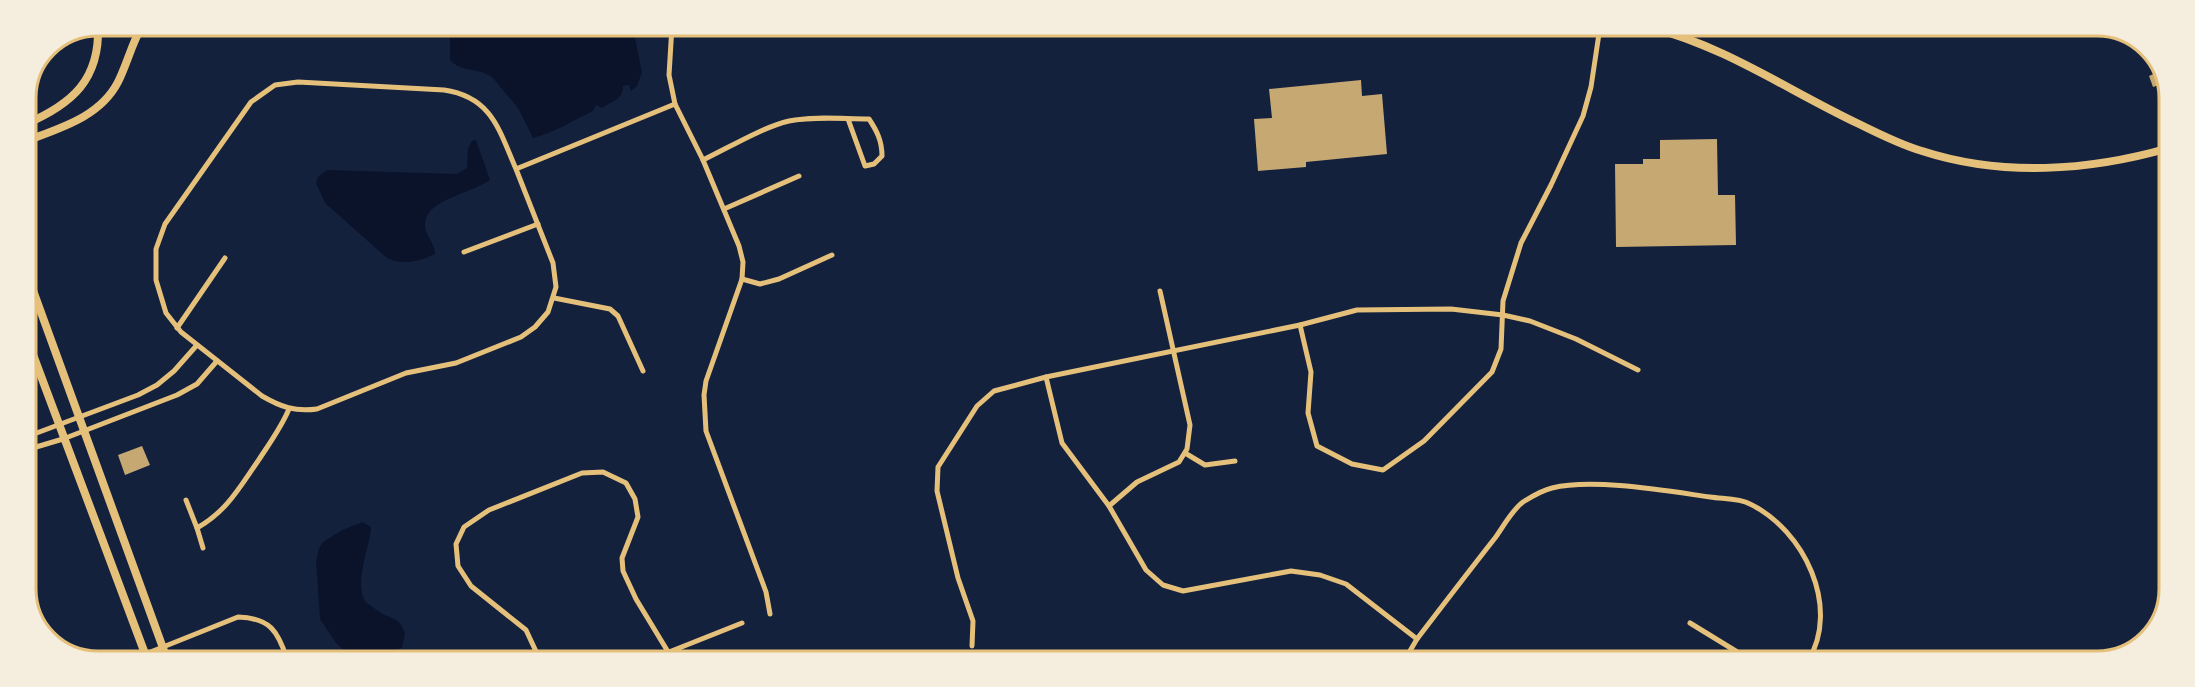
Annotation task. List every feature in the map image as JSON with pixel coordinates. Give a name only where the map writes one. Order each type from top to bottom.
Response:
[{"type":"main road","points":[[36,119],[61,106],[82,86],[94,64],[98,36]]},
{"type":"main road","points":[[36,137],[83,118],[99,106],[116,85],[138,36]]},
{"type":"main road","points":[[1679,36],[1752,66],[1858,124],[1921,151],[1954,160],[2009,168],[2067,168],[2128,159],[2159,151]]},
{"type":"main road","points":[[36,299],[84,431],[151,651]]},
{"type":"main road","points":[[36,364],[63,439],[151,651]]},
{"type":"street","points":[[671,36],[669,75],[675,104],[703,160],[739,246],[743,262],[742,279],[706,381],[704,412],[706,431],[766,592],[770,614]]},
{"type":"street","points":[[1300,325],[1311,372],[1308,413],[1317,447],[1352,464],[1383,470],[1424,441],[1492,372],[1501,349],[1503,301],[1521,243],[1583,116],[1591,87],[1599,36]]},
{"type":"street","points":[[298,82],[444,90],[468,95],[490,114],[516,169],[538,224],[556,277],[554,298],[542,320],[521,337],[456,363],[406,373],[317,409],[289,409],[262,396],[197,345],[177,328],[162,303],[156,280],[155,263],[160,236],[165,224],[251,102],[275,85],[298,82]]},
{"type":"street","points":[[516,169],[675,104]]},
{"type":"street","points":[[703,160],[786,122],[806,119],[848,119],[869,120],[876,130],[882,147],[882,156],[874,164],[864,166],[848,119]]},
{"type":"street","points":[[724,209],[799,176]]},
{"type":"street","points":[[464,252],[538,224]]},
{"type":"street","points":[[742,279],[760,284],[779,279],[832,255]]},
{"type":"street","points":[[177,328],[225,258]]},
{"type":"street","points":[[1109,506],[1137,482],[1179,462],[1187,449],[1190,425],[1160,291]]},
{"type":"street","points":[[554,298],[610,309],[618,316],[643,371]]},
{"type":"street","points":[[972,645],[973,621],[958,578],[937,490],[938,467],[976,406],[994,391],[1046,377],[1300,325],[1357,310],[1451,309],[1503,315],[1530,321],[1576,339],[1638,370]]},
{"type":"street","points":[[36,433],[138,395],[157,385],[174,371],[197,345]]},
{"type":"street","points":[[36,447],[63,439],[177,395],[197,384],[218,361]]},
{"type":"street","points":[[1046,377],[1062,443],[1109,506],[1146,570],[1163,585],[1183,591],[1291,571],[1320,575],[1346,584],[1418,639]]},
{"type":"street","points":[[138,395],[143,408]]},
{"type":"street","points":[[197,528],[220,511],[245,484],[282,425],[289,409]]},
{"type":"street","points":[[1185,453],[1205,465],[1236,461]]},
{"type":"street","points":[[536,651],[526,630],[471,586],[458,566],[456,544],[464,527],[489,510],[582,473],[603,472],[626,483],[635,499],[638,517],[621,558],[623,571],[636,599],[669,651],[742,623]]},
{"type":"street","points":[[1410,651],[1522,503],[1551,488],[1591,485],[1665,491],[1747,502],[1765,512],[1781,525],[1799,546],[1819,597],[1822,613],[1821,628],[1813,651]]},
{"type":"street","points":[[186,500],[203,548]]},
{"type":"street","points":[[157,651],[238,617],[250,618],[267,624],[277,634],[284,651]]},
{"type":"street","points":[[1690,623],[1736,651]]},
{"type":"water","points":[[450,36],[635,36],[642,73],[637,86],[631,91],[629,85],[623,86],[623,91],[613,102],[602,108],[596,105],[593,111],[533,138],[518,108],[492,77],[454,64],[450,60]]},
{"type":"water","points":[[476,140],[490,180],[434,208],[425,223],[435,254],[417,260],[399,262],[387,258],[325,203],[316,183],[318,177],[327,170],[457,174],[467,168],[468,148],[472,141]]},
{"type":"water","points":[[363,522],[371,527],[363,565],[362,594],[369,605],[398,621],[405,633],[402,648],[393,651],[345,651],[336,643],[320,619],[316,562],[319,548],[323,542],[342,530]]},
{"type":"building","points":[[2154,74],[2158,85],[2153,87],[2149,76]]},
{"type":"building","points":[[1361,80],[1362,96],[1382,94],[1387,154],[1306,162],[1306,167],[1258,171],[1254,119],[1272,118],[1269,89]]},
{"type":"building","points":[[1717,139],[1718,195],[1735,195],[1736,245],[1616,247],[1615,164],[1643,164],[1643,159],[1660,159],[1660,140]]},
{"type":"building","points":[[142,446],[150,465],[125,475],[118,455]]}]
